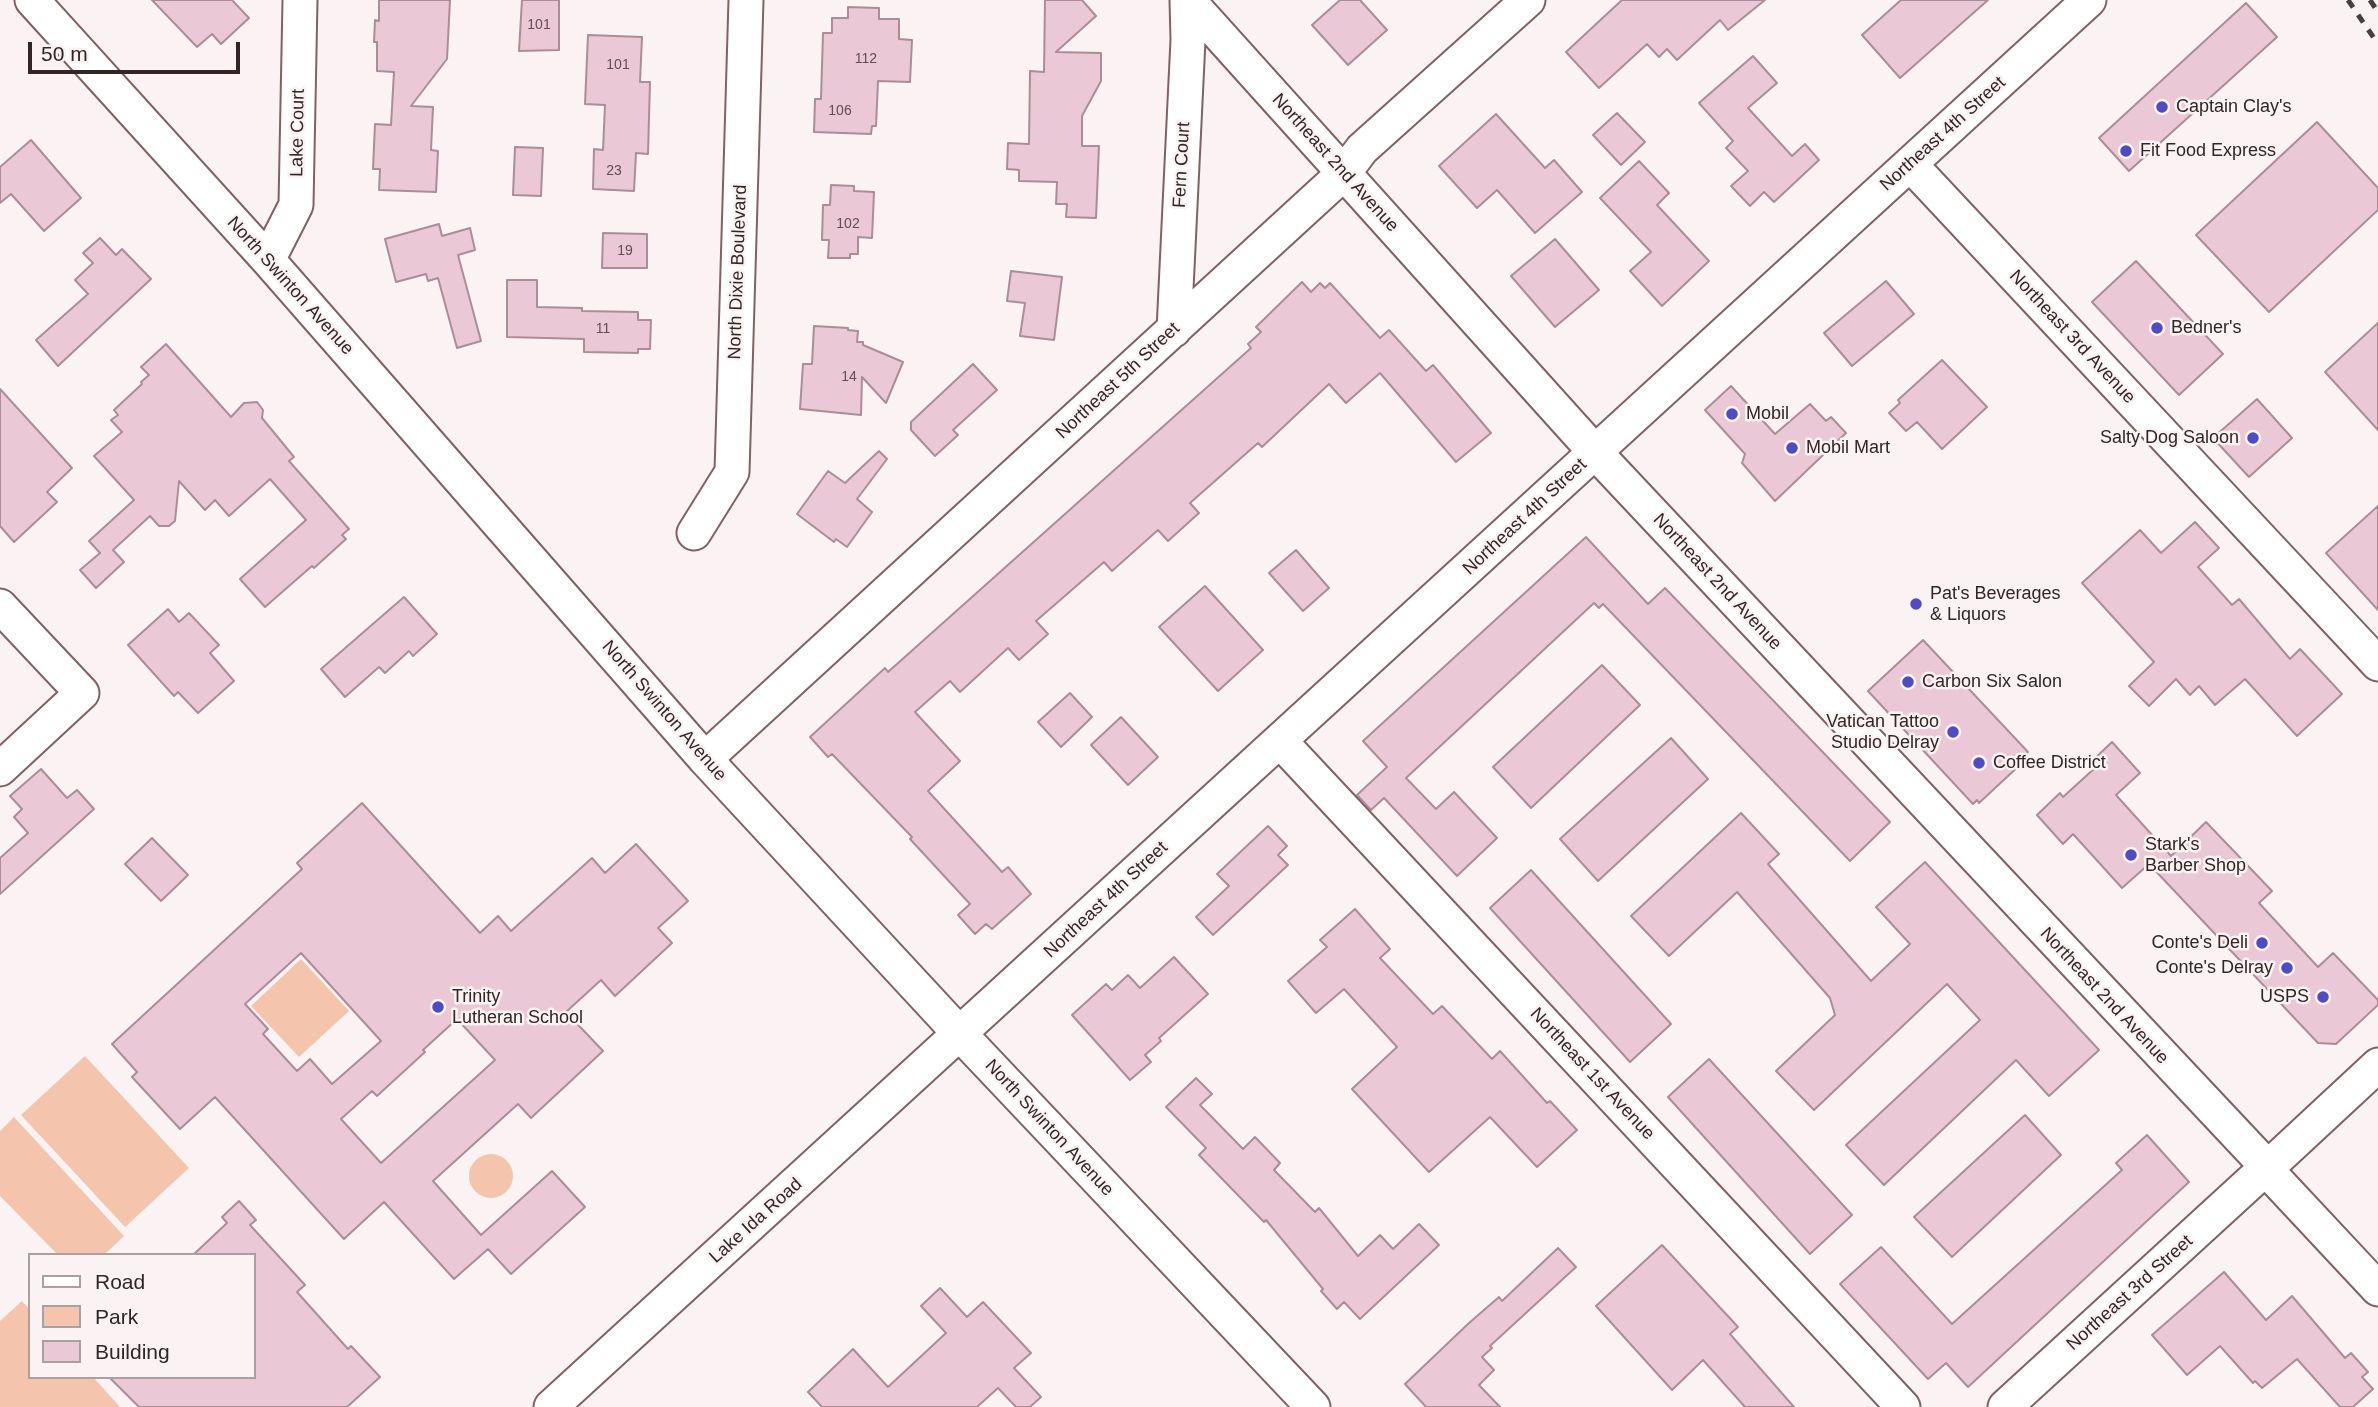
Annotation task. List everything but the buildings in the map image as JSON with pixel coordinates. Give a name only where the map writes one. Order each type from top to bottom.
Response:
[{"type":"street","name":"North Swinton Avenue","points":[[33,0],[268,260],[705,759],[960,1034],[1313,1407]]},
{"type":"street","name":"Lake Court","points":[[268,260],[296,205],[300,0]]},
{"type":"street","name":"North Dixie Boulevard","points":[[694,533],[732,472],[746,0]]},
{"type":"street","name":"Northeast 2nd Avenue","points":[[1188,0],[1595,452],[2378,1289]]},
{"type":"street","name":"Fern Court","points":[[1174,330],[1188,0]]},
{"type":"street","name":"Northeast 5th Street","points":[[705,759],[1344,173],[1362,149],[1528,0]]},
{"type":"street","name":"Northeast 4th Street","points":[[960,1034],[1910,164],[2075,5]]},
{"type":"street","name":"Northeast 3rd Avenue","points":[[1910,164],[2378,664]]},
{"type":"street","points":[[0,606],[82,694],[0,769]]},
{"type":"street","name":"Northeast 1st Avenue","points":[[1280,741],[1903,1407]]},
{"type":"street","name":"Lake Ida Road","points":[[551,1407],[960,1034]]},
{"type":"street","name":"Northeast 3rd Street","points":[[2005,1407],[2378,1065]]},
{"type":"green space","points":[[301,959],[349,1011],[299,1057],[251,1006]]},
{"type":"green space","points":[[85,1056],[189,1168],[125,1227],[21,1115]]},
{"type":"green space","points":[[14,1117],[124,1236],[106,1253],[56,1253],[0,1196],[0,1131]]},
{"type":"green space","points":[[491,1154],[507,1160],[513,1176],[507,1192],[491,1198],[475,1192],[469,1176],[475,1160]]},
{"type":"green space","points":[[22,1301],[28,1308],[28,1379],[95,1379],[120,1407],[0,1407],[0,1321]]},
{"type":"railway","points":[[2348,0],[2378,44]]},
{"type":"railway","points":[[2370,0],[2378,12]]},
{"type":"place","name":"Captain Clay's","points":[[2162,107]]},
{"type":"place","name":"Fit Food Express","points":[[2126,151]]},
{"type":"place","name":"Bedner's","points":[[2157,328]]},
{"type":"place","name":"Mobil","points":[[1732,414]]},
{"type":"place","name":"Salty Dog Saloon","points":[[2253,438]]},
{"type":"place","name":"Mobil Mart","points":[[1792,448]]},
{"type":"place","name":"Pat's Beverages & Liquors","points":[[1916,604]]},
{"type":"place","name":"Carbon Six Salon","points":[[1908,682]]},
{"type":"place","name":"Vatican Tattoo Studio Delray","points":[[1953,732]]},
{"type":"place","name":"Coffee District","points":[[1979,763]]},
{"type":"place","name":"Stark's Barber Shop","points":[[2131,855]]},
{"type":"place","name":"Conte's Deli","points":[[2262,943]]},
{"type":"place","name":"Conte's Delray","points":[[2287,968]]},
{"type":"place","name":"USPS","points":[[2323,997]]},
{"type":"place","name":"Trinity Lutheran School","points":[[438,1007]]}]
